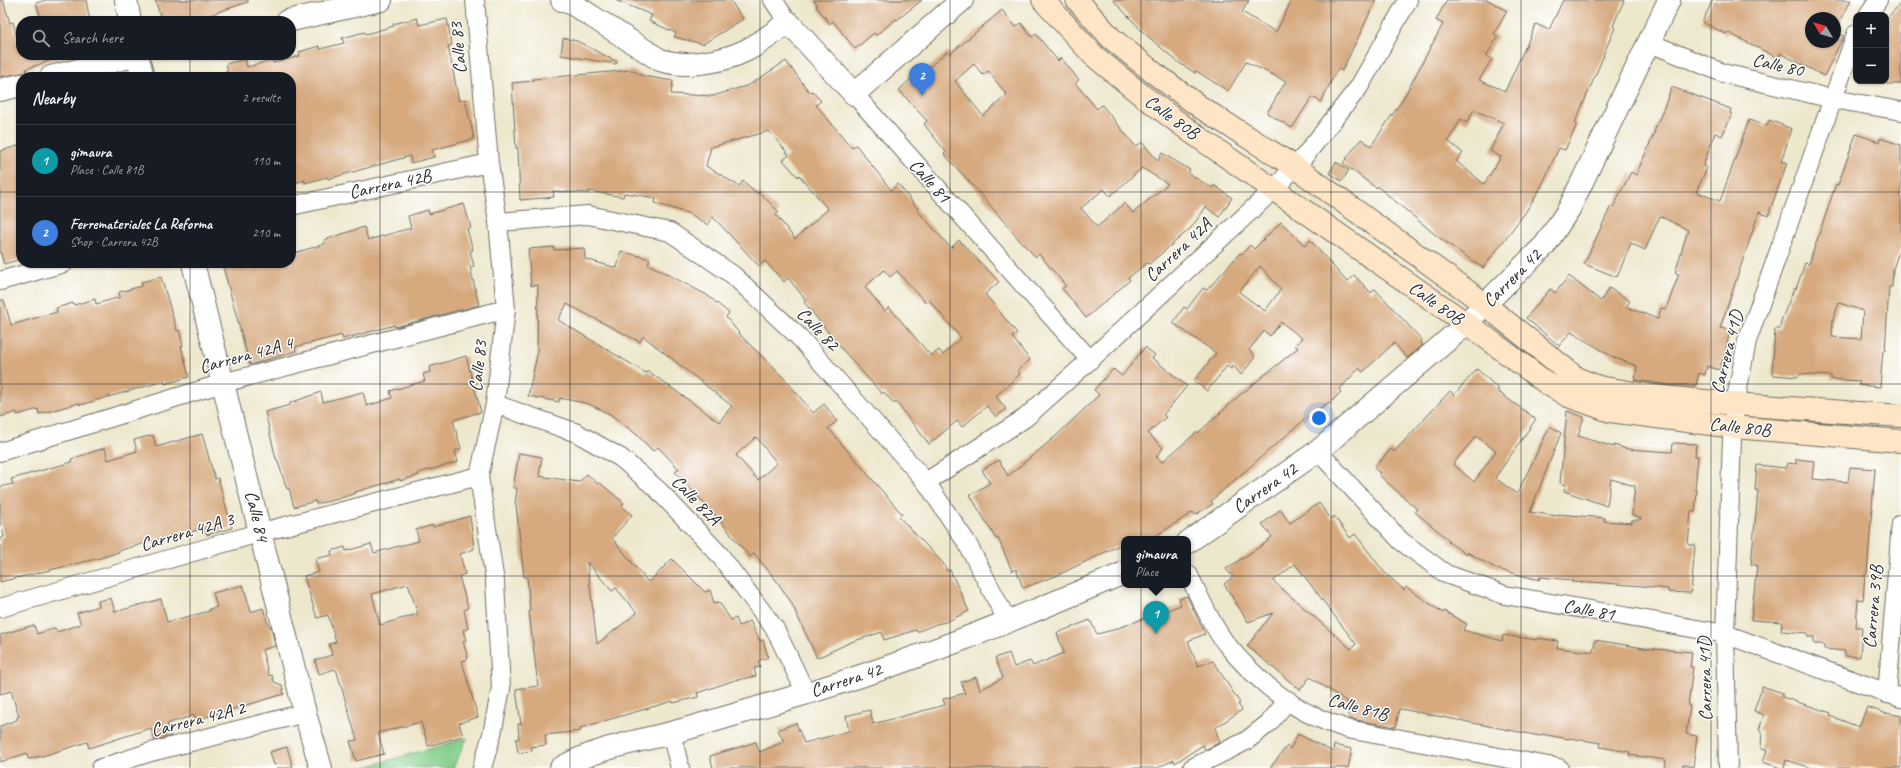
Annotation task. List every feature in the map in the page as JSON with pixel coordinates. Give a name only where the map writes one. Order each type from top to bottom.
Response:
[{"type":"main road","name":"Calle 80B","points":[[1043,0],[1093,55],[1139,93],[1191,132],[1466,324],[1545,382],[1568,396],[1610,411],[1733,427],[1901,441]]},
{"type":"main road","name":"Calle 80B","points":[[1077,0],[1111,38],[1154,73],[1200,107],[1295,167],[1486,305],[1578,379],[1599,387],[1653,396],[1735,404],[1901,416]]},
{"type":"street","points":[[126,0],[129,16]]},
{"type":"street","points":[[296,19],[381,0]]},
{"type":"street","name":"Calle 83","points":[[475,0],[489,163],[498,222],[506,308],[495,404],[479,476],[495,582],[501,688],[492,734],[482,768]]},
{"type":"street","points":[[562,0],[571,4],[660,60],[676,64],[717,61],[740,54],[764,41],[788,22]]},
{"type":"street","name":"Calle 81","points":[[773,0],[788,22],[854,94],[1090,360]]},
{"type":"street","points":[[854,94],[962,0]]},
{"type":"street","name":"Carrera 42A","points":[[926,482],[1025,418],[1090,360],[1274,189],[1295,167],[1359,87],[1408,0]]},
{"type":"street","name":"Carrera 42","points":[[1191,540],[1318,451],[1466,324],[1544,245],[1569,209],[1650,43],[1669,0]]},
{"type":"street","points":[[1870,12],[1878,0]]},
{"type":"street","name":"Carrera 41D","points":[[1728,768],[1725,634],[1735,404],[1747,341],[1853,42]]},
{"type":"street","name":"Calle 80","points":[[1650,43],[1723,73],[1833,99],[1901,111]]},
{"type":"street","points":[[71,72],[117,60]]},
{"type":"street","points":[[138,60],[142,72]]},
{"type":"street","points":[[0,90],[16,86]]},
{"type":"street","name":"Carrera 42B","points":[[296,205],[489,163]]},
{"type":"street","name":"Calle 82","points":[[498,222],[588,215],[670,232],[733,275],[800,338],[926,482],[968,544],[1008,622]]},
{"type":"street","points":[[0,281],[46,268]]},
{"type":"street","name":"Calle 84","points":[[194,268],[262,532],[305,713],[321,768]]},
{"type":"street","name":"Carrera 42A 4","points":[[0,452],[223,382],[506,308]]},
{"type":"street","name":"Calle 82A","points":[[495,404],[577,434],[621,458],[658,490],[719,554],[775,629],[806,693]]},
{"type":"street","name":"Calle 81","points":[[1318,451],[1400,541],[1446,574],[1505,595],[1725,634],[1894,696]]},
{"type":"street","name":"Carrera 42A 3","points":[[0,608],[262,532],[479,476]]},
{"type":"street","name":"Carrera 39B","points":[[1894,696],[1901,524]]},
{"type":"street","name":"Carrera 42","points":[[562,768],[570,763],[618,746],[671,733],[806,693],[905,660],[1008,622],[1121,574]]},
{"type":"street","name":"Calle 81B","points":[[1191,580],[1207,612],[1227,646],[1257,677],[1314,717],[1347,729],[1556,768]]},
{"type":"street","points":[[1192,768],[1246,741],[1269,723],[1288,700]]},
{"type":"street","name":"Carrera 42A 2","points":[[101,768],[151,752],[305,713]]},
{"type":"street","points":[[671,733],[680,768]]},
{"type":"street","name":"Calle 83","points":[[492,734],[494,765],[496,768]]},
{"type":"green space","points":[[467,738],[453,768],[362,768]]},
{"type":"building","points":[[0,0],[3,0],[10,23],[13,22],[16,34],[16,60],[52,60],[26,69],[27,72],[16,72],[16,74],[0,77]]},
{"type":"building","points":[[46,0],[86,0],[89,16],[40,16],[36,3]]},
{"type":"building","points":[[155,0],[248,0],[248,2],[206,16],[160,16]]},
{"type":"building","points":[[615,0],[730,0],[743,19],[703,44],[674,37],[676,33],[649,21],[652,15]]},
{"type":"building","points":[[813,0],[922,0],[876,35],[874,33],[855,49],[833,21],[830,24]]},
{"type":"building","points":[[1113,0],[1249,0],[1242,12],[1276,32],[1292,0],[1376,0],[1342,71],[1338,68],[1321,102],[1312,97],[1292,128],[1267,113],[1286,81],[1246,62],[1228,91],[1196,71],[1195,73],[1178,62],[1145,34]]},
{"type":"building","points":[[1447,0],[1488,0],[1507,11],[1494,34],[1498,37],[1486,56],[1492,59],[1479,80],[1505,91],[1536,24],[1549,30],[1563,0],[1624,0],[1613,26],[1615,28],[1575,123],[1577,124],[1565,150],[1559,148],[1540,189],[1525,213],[1483,268],[1437,236],[1377,186],[1376,188],[1343,163],[1361,139],[1371,146],[1403,99],[1443,24],[1436,20]],"holes":[[[1474,110],[1504,123],[1490,151],[1501,157],[1484,184],[1456,161],[1463,153],[1448,141],[1461,119],[1467,123]]]},
{"type":"building","points":[[1713,0],[1851,0],[1841,20],[1841,12],[1805,12],[1805,48],[1838,48],[1824,76],[1780,53],[1778,58],[1727,32],[1726,34],[1702,22]]},
{"type":"building","points":[[1901,3],[1901,84],[1889,84],[1889,16]]},
{"type":"building","points":[[1002,10],[1016,27],[1021,23],[1032,37],[1036,34],[1058,61],[1061,58],[1079,80],[1075,83],[1097,109],[1102,105],[1136,147],[1142,142],[1158,161],[1162,153],[1190,170],[1188,173],[1212,188],[1214,185],[1232,198],[1219,217],[1206,207],[1191,228],[1149,264],[1147,263],[1128,278],[1130,280],[1086,318],[1062,288],[1066,286],[1039,254],[1036,257],[1020,241],[985,199],[944,154],[946,152],[924,124],[927,121],[899,90],[918,72],[920,75],[948,51],[950,54]],"holes":[[[974,64],[983,75],[988,71],[1007,95],[983,116],[955,81]],[[1142,168],[1168,184],[1133,213],[1125,203],[1097,227],[1081,208],[1104,189],[1110,196]]]},
{"type":"building","points":[[417,18],[419,25],[447,19],[452,45],[448,46],[459,101],[465,99],[474,139],[432,150],[434,157],[411,163],[410,156],[328,179],[327,177],[305,183],[305,180],[296,183],[296,72],[228,72],[226,64],[245,60],[247,67],[273,60],[273,63],[285,60],[296,60],[296,57],[300,56],[299,52],[319,46],[320,49],[344,43],[342,38],[365,32],[366,34],[394,26],[393,24]]},
{"type":"building","points":[[1841,35],[1844,36],[1841,42]]},
{"type":"building","points":[[563,38],[577,41],[617,62],[616,64],[561,55]]},
{"type":"building","points":[[786,61],[810,93],[812,91],[821,101],[816,105],[852,148],[856,145],[891,190],[898,184],[918,209],[917,210],[951,248],[959,240],[999,282],[985,294],[1017,333],[1012,337],[1030,360],[1018,370],[1020,374],[996,396],[1006,409],[996,417],[987,406],[962,427],[957,421],[929,444],[896,402],[894,404],[884,392],[882,394],[841,348],[804,302],[806,300],[788,278],[784,282],[765,261],[759,266],[713,217],[708,225],[690,214],[655,203],[656,198],[624,193],[623,197],[589,191],[589,193],[553,191],[554,197],[520,200],[518,148],[516,148],[512,83],[533,81],[533,79],[632,70],[643,76],[673,81],[671,94],[713,96],[749,85]],"holes":[[[769,131],[789,155],[783,160],[798,177],[799,175],[828,209],[795,239],[776,215],[779,212],[759,192],[758,194],[743,181],[739,186],[706,166],[711,147]],[[884,270],[890,277],[897,271],[926,303],[929,300],[961,338],[943,355],[939,350],[931,356],[889,307],[885,311],[865,287]]]},
{"type":"building","points":[[1672,87],[1731,109],[1730,113],[1732,114],[1722,136],[1715,133],[1703,166],[1707,168],[1696,192],[1720,201],[1749,120],[1767,126],[1769,120],[1792,129],[1781,161],[1787,163],[1768,216],[1759,212],[1720,328],[1730,330],[1725,353],[1719,370],[1707,366],[1705,375],[1699,373],[1696,385],[1669,385],[1635,380],[1637,366],[1615,358],[1571,332],[1559,346],[1526,318],[1550,289],[1555,293],[1569,276],[1601,301],[1609,288],[1630,301],[1626,307],[1658,319],[1661,308],[1666,309],[1679,274],[1675,273],[1688,230],[1660,216],[1645,250],[1631,243],[1617,277],[1584,264],[1611,206],[1613,207],[1631,172],[1636,175],[1655,132]]},
{"type":"building","points":[[1856,134],[1879,142],[1880,138],[1901,145],[1901,246],[1893,269],[1892,287],[1889,287],[1885,351],[1883,350],[1880,387],[1859,385],[1859,381],[1831,379],[1831,376],[1799,374],[1799,377],[1772,375],[1775,329],[1780,329],[1781,321],[1794,289],[1796,289],[1805,263],[1809,264],[1836,184],[1838,185]],"holes":[[[1839,303],[1863,311],[1861,339],[1832,337],[1833,319]]]},
{"type":"building","points":[[16,146],[16,260],[4,264],[0,251],[0,151]]},
{"type":"building","points":[[1336,162],[1349,170],[1342,181],[1329,173]]},
{"type":"building","points":[[464,204],[471,228],[467,229],[473,250],[470,251],[474,266],[470,267],[479,305],[343,339],[342,335],[295,347],[296,351],[250,365],[223,268],[296,268],[296,253],[325,244],[324,240],[364,227],[368,240],[411,228],[408,216],[428,210],[429,214]]},
{"type":"building","points":[[1281,222],[1305,246],[1310,240],[1347,282],[1354,275],[1371,293],[1375,289],[1422,340],[1420,342],[1423,345],[1407,358],[1394,343],[1363,372],[1359,368],[1339,390],[1341,392],[1330,403],[1329,402],[1309,416],[1211,501],[1213,504],[1195,515],[1193,512],[1156,536],[1121,536],[1121,544],[1056,576],[1023,588],[1016,569],[1012,571],[998,538],[996,539],[970,495],[990,483],[982,470],[999,460],[1008,476],[1056,436],[1099,395],[1094,390],[1113,369],[1122,376],[1145,347],[1155,355],[1152,358],[1187,386],[1163,415],[1166,417],[1148,433],[1163,448],[1156,457],[1162,462],[1197,432],[1198,433],[1240,395],[1298,348],[1295,345],[1302,338],[1281,322],[1270,336],[1264,331],[1249,350],[1255,357],[1241,375],[1233,365],[1231,369],[1227,366],[1207,391],[1194,381],[1216,353],[1173,323],[1184,307],[1187,309],[1203,288],[1207,290],[1240,253],[1242,254],[1250,245],[1254,249]],"holes":[[[1260,266],[1281,289],[1265,311],[1239,292]]]},
{"type":"building","points":[[554,247],[554,250],[584,248],[585,259],[617,268],[621,251],[650,259],[648,264],[707,295],[729,313],[726,317],[743,338],[785,379],[813,413],[824,404],[837,421],[828,428],[902,514],[899,517],[943,563],[947,571],[950,570],[969,611],[946,622],[936,624],[917,632],[916,630],[884,640],[882,632],[851,642],[817,658],[791,602],[776,580],[754,553],[750,557],[715,515],[675,472],[679,469],[658,447],[653,451],[636,434],[610,414],[589,404],[560,398],[559,402],[528,396],[537,355],[538,285],[531,286],[528,249]],"holes":[[[567,304],[640,342],[643,336],[732,406],[719,422],[648,371],[646,373],[558,320]],[[756,437],[777,463],[758,480],[736,455]]]},
{"type":"building","points":[[161,277],[177,331],[179,330],[183,346],[181,346],[189,377],[165,384],[164,381],[80,405],[79,403],[39,414],[38,409],[17,415],[17,412],[0,417],[0,300],[4,300],[11,325],[57,312],[56,308],[73,303],[74,305],[95,299],[96,304],[120,297],[119,292],[142,286],[141,282]]},
{"type":"building","points":[[466,356],[481,412],[453,420],[461,449],[455,451],[458,462],[418,473],[419,475],[400,481],[400,479],[355,492],[356,493],[338,499],[316,504],[315,501],[294,507],[289,488],[287,489],[276,459],[265,412],[290,405],[290,403],[321,392],[323,402],[363,392],[367,406],[392,398],[390,391],[425,381],[423,374],[430,372],[429,367]]},
{"type":"building","points":[[1477,369],[1499,389],[1497,391],[1536,419],[1495,478],[1517,494],[1550,426],[1561,433],[1530,512],[1557,516],[1558,514],[1605,518],[1604,521],[1632,523],[1632,520],[1640,520],[1641,518],[1632,515],[1635,486],[1611,479],[1607,506],[1564,491],[1566,485],[1560,483],[1567,411],[1584,417],[1578,436],[1614,447],[1614,445],[1627,449],[1672,452],[1673,443],[1696,444],[1695,456],[1698,456],[1695,490],[1697,490],[1695,512],[1691,511],[1688,545],[1695,545],[1691,593],[1668,592],[1668,589],[1642,586],[1571,582],[1572,580],[1540,577],[1539,580],[1497,569],[1467,552],[1466,554],[1448,542],[1449,540],[1415,512],[1417,509],[1379,475],[1380,473],[1374,468],[1391,449],[1394,452],[1450,391],[1454,395]],"holes":[[[1476,436],[1496,451],[1474,482],[1453,464]]]},
{"type":"building","points":[[202,434],[215,479],[218,478],[232,528],[207,535],[205,528],[183,534],[183,532],[118,551],[119,552],[100,558],[0,582],[0,538],[4,537],[0,522],[0,487],[13,484],[11,479],[72,462],[71,459],[105,448],[108,460],[137,451],[134,440],[153,435],[156,447]]},
{"type":"building","points":[[519,453],[542,457],[539,476],[579,482],[587,474],[598,484],[600,483],[624,503],[622,506],[632,515],[612,538],[647,581],[650,581],[672,559],[705,592],[710,590],[714,603],[719,602],[731,620],[736,618],[739,626],[750,621],[760,641],[763,640],[768,657],[758,661],[760,667],[754,668],[756,676],[738,679],[697,693],[698,697],[673,703],[673,701],[580,728],[581,731],[545,735],[546,745],[531,747],[532,751],[518,753],[516,739],[519,739],[518,724],[521,724],[516,689],[538,686],[529,611],[527,577],[524,577],[515,504],[517,488],[513,488]],"holes":[[[587,562],[612,591],[616,588],[637,613],[597,644]]]},
{"type":"building","points":[[1796,459],[1814,461],[1812,479],[1848,482],[1850,467],[1875,469],[1867,574],[1865,574],[1863,600],[1858,599],[1856,627],[1862,627],[1860,657],[1845,656],[1845,651],[1824,649],[1824,644],[1814,644],[1814,637],[1807,637],[1808,633],[1781,631],[1782,622],[1751,620],[1757,565],[1751,565],[1758,491],[1755,490],[1757,465],[1786,468],[1787,463],[1796,464]]},
{"type":"building","points":[[1319,503],[1331,519],[1334,516],[1350,538],[1355,534],[1384,572],[1404,590],[1406,587],[1443,613],[1444,611],[1467,624],[1463,630],[1502,641],[1503,635],[1537,640],[1537,638],[1558,641],[1557,648],[1593,652],[1595,640],[1644,648],[1692,652],[1690,667],[1693,667],[1686,734],[1697,736],[1693,767],[1683,765],[1682,768],[1665,768],[1666,760],[1629,755],[1630,752],[1600,747],[1601,743],[1541,734],[1540,736],[1401,709],[1399,709],[1396,727],[1350,719],[1348,715],[1349,703],[1310,677],[1300,690],[1247,646],[1273,613],[1248,622],[1224,584],[1233,577],[1226,569],[1267,542],[1272,537],[1262,524],[1280,510],[1290,523]],"holes":[[[1295,564],[1356,644],[1351,649],[1273,581]]]},
{"type":"building","points":[[470,516],[474,549],[460,554],[465,574],[459,576],[468,608],[464,610],[468,629],[463,630],[466,641],[463,641],[468,659],[462,661],[478,717],[459,723],[463,736],[428,746],[421,722],[378,733],[384,754],[356,761],[350,741],[357,740],[337,672],[335,669],[319,674],[315,660],[332,655],[329,644],[336,642],[328,615],[317,618],[304,576],[319,572],[315,559],[332,555],[331,551],[345,547],[346,551],[371,544],[374,553],[419,541],[416,530],[433,525],[433,527]],"holes":[[[408,584],[418,614],[380,625],[372,594]]]},
{"type":"building","points":[[243,585],[251,612],[263,608],[269,627],[271,626],[275,646],[262,650],[269,676],[272,675],[274,682],[282,685],[284,694],[196,720],[194,715],[167,724],[171,736],[155,740],[151,728],[89,748],[87,742],[46,755],[28,759],[27,753],[0,762],[0,726],[17,720],[17,717],[19,717],[11,691],[0,694],[0,635],[34,625],[37,634],[55,628],[57,632],[81,624],[77,613],[99,606],[98,601],[111,598],[115,612],[161,599],[167,622],[210,611],[209,609],[217,607],[213,593]]},
{"type":"building","points":[[1187,596],[1205,634],[1188,641],[1198,666],[1213,661],[1240,703],[1238,704],[1242,710],[1215,728],[1220,742],[1205,750],[1203,745],[1175,763],[1174,760],[1157,768],[713,768],[710,756],[756,742],[759,752],[784,742],[778,730],[796,723],[804,743],[849,731],[846,716],[870,710],[873,724],[945,705],[943,699],[965,693],[961,682],[976,677],[980,690],[1003,678],[995,658],[1009,653],[1014,667],[1030,661],[1033,666],[1064,653],[1057,633],[1090,620],[1097,634],[1113,630],[1181,605],[1179,599]]},
{"type":"building","points":[[1762,686],[1783,693],[1782,697],[1831,713],[1830,716],[1859,727],[1867,707],[1887,714],[1901,716],[1901,768],[1812,768],[1786,760],[1784,768],[1781,768],[1763,762],[1767,750],[1761,749],[1762,731],[1759,730],[1764,715],[1754,711]]},
{"type":"building","points":[[1298,734],[1333,752],[1334,745],[1352,749],[1348,768],[1270,768],[1287,746],[1290,749]]},
{"type":"building","points":[[287,747],[293,768],[277,768],[276,764],[274,765],[270,752]]},
{"type":"place","name":"Ferremateriales La Reforma","points":[[922,96]]},
{"type":"place","name":"gimaura","points":[[1156,634]]}]
